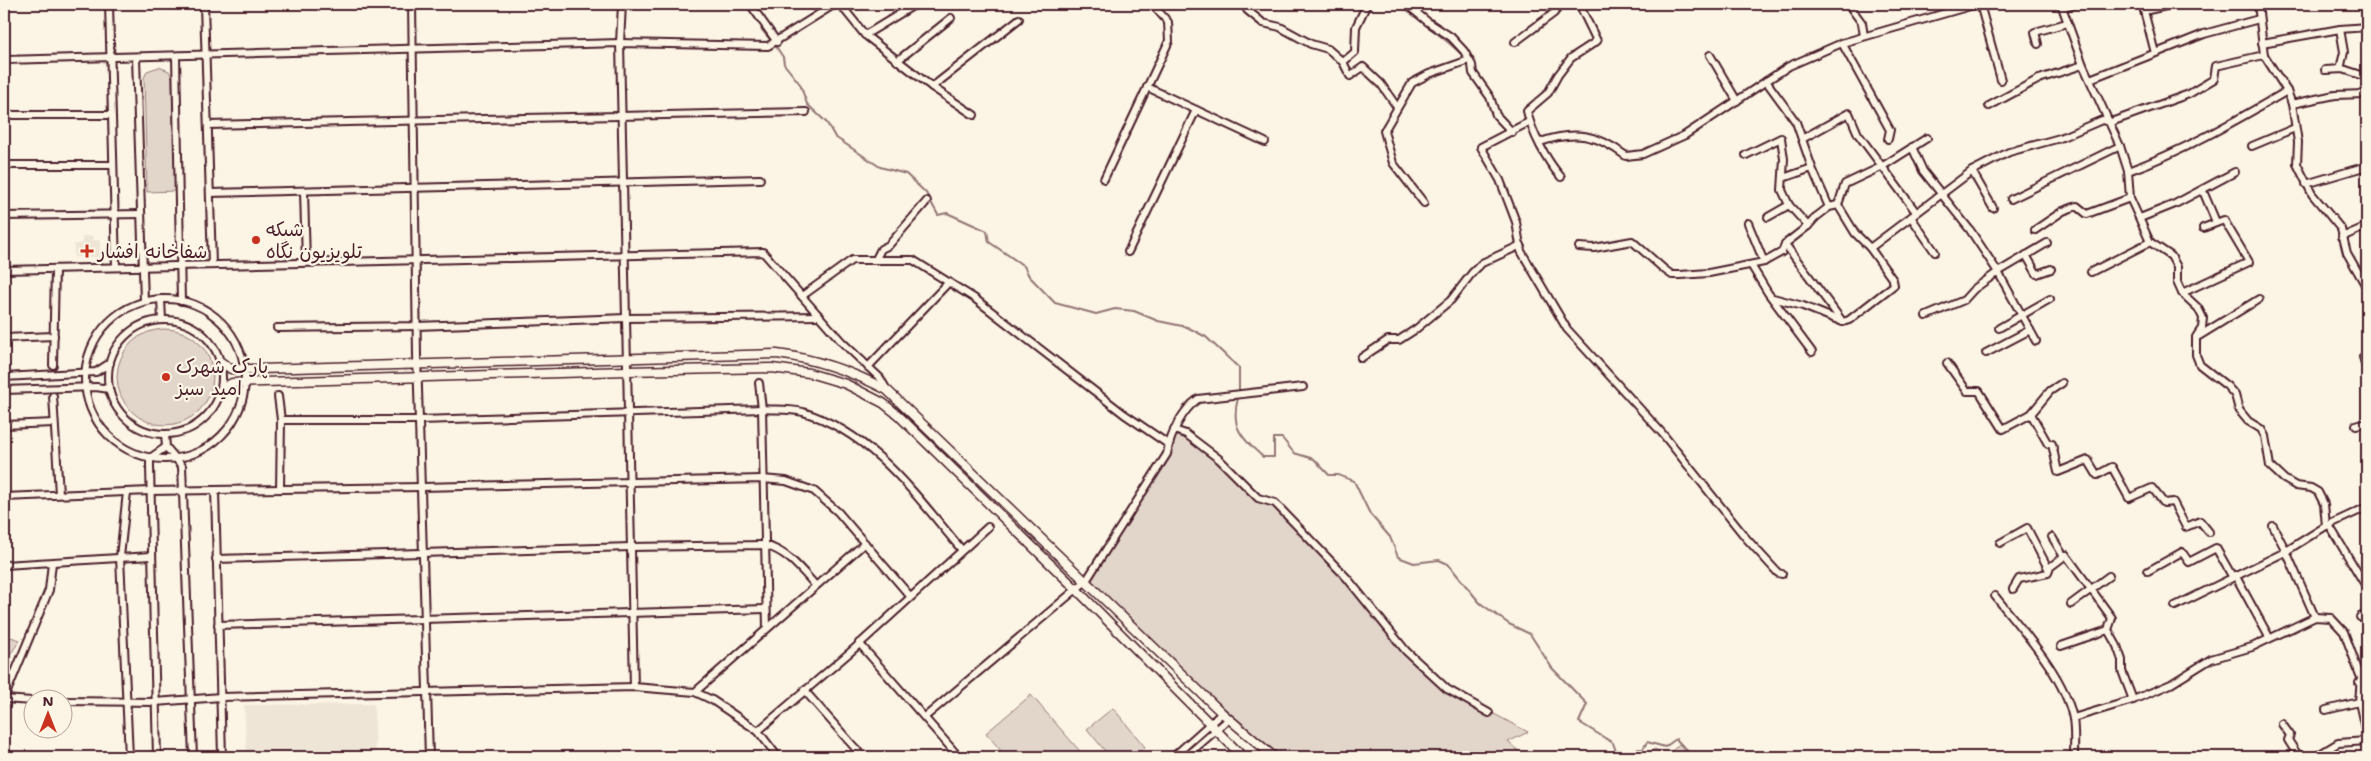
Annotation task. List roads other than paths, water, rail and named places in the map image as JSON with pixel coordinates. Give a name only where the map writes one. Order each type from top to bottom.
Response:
[{"type":"street","points":[[109,4],[116,267]]},
{"type":"street","points":[[204,4],[212,265]]},
{"type":"street","points":[[412,4],[416,326],[429,757]]},
{"type":"street","points":[[622,4],[620,44],[634,687]]},
{"type":"street","points":[[750,4],[777,42]]},
{"type":"street","points":[[4,60],[136,58],[413,47],[620,44],[768,46],[835,4]]},
{"type":"street","points":[[840,4],[865,35],[932,87],[974,115]]},
{"type":"street","points":[[865,35],[916,4]]},
{"type":"street","points":[[1104,179],[1169,41],[1168,22],[1152,4]]},
{"type":"street","points":[[1245,4],[1247,10],[1263,23],[1280,27],[1311,44],[1328,49],[1343,62],[1350,76],[1363,67],[1381,84],[1398,107]]},
{"type":"street","points":[[1343,62],[1355,52],[1356,27],[1367,4]]},
{"type":"street","points":[[1406,4],[1428,22],[1451,37],[1470,60],[1474,73],[1490,97],[1496,115],[1512,132]]},
{"type":"street","points":[[1515,42],[1554,13],[1561,4]]},
{"type":"street","points":[[1561,177],[1548,162],[1529,122],[1527,111],[1548,93],[1558,75],[1571,58],[1597,41],[1579,4]]},
{"type":"street","points":[[1848,4],[1862,23],[1864,36]]},
{"type":"street","points":[[1540,142],[1572,135],[1591,136],[1608,143],[1626,156],[1643,154],[1685,135],[1789,66],[1842,43],[1979,4],[2001,80]]},
{"type":"street","points":[[2076,4],[2062,5],[2083,65],[2111,122],[2120,146],[2128,171],[2130,198],[2150,242],[2171,256],[2177,267],[2177,282],[2182,292],[2198,308],[2203,318],[2202,328],[2196,337],[2196,355],[2200,365],[2227,386],[2235,395],[2239,410],[2248,421],[2262,429],[2270,466],[2284,479],[2296,486],[2312,488],[2318,492],[2324,504],[2327,526],[2367,588]]},
{"type":"street","points":[[2155,53],[2144,11],[2175,4]]},
{"type":"street","points":[[2258,4],[2264,55],[2287,91],[2292,104],[2298,142],[2297,164],[2306,184],[2342,229],[2342,237],[2347,252],[2367,286]]},
{"type":"street","points":[[897,61],[952,18]]},
{"type":"street","points":[[932,87],[1019,19]]},
{"type":"street","points":[[2090,79],[2204,34],[2259,19]]},
{"type":"street","points":[[2038,44],[2035,32],[2067,23]]},
{"type":"street","points":[[2262,43],[2340,29],[2367,27]]},
{"type":"street","points":[[2340,29],[2344,52],[2340,69]]},
{"type":"street","points":[[1842,43],[1890,130],[1888,139]]},
{"type":"street","points":[[1710,55],[1737,101]]},
{"type":"street","points":[[1870,248],[1942,195],[1972,170],[2009,152],[2060,138],[2102,120],[2111,122],[2190,94],[2214,79],[2216,66],[2222,63],[2264,55]]},
{"type":"street","points":[[176,56],[181,300]]},
{"type":"street","points":[[136,58],[144,301]]},
{"type":"street","points":[[1424,203],[1393,163],[1391,149],[1384,131],[1412,83],[1429,74],[1470,60]]},
{"type":"street","points":[[1989,106],[2037,79],[2083,65]]},
{"type":"street","points":[[2324,70],[2340,69],[2361,75]]},
{"type":"street","points":[[1766,81],[1796,122],[1812,168],[1830,207]]},
{"type":"street","points":[[1147,87],[1265,142]]},
{"type":"street","points":[[2128,171],[2160,160],[2217,131],[2287,91]]},
{"type":"street","points":[[2292,104],[2335,95],[2365,94]]},
{"type":"street","points":[[1128,252],[1196,110]]},
{"type":"street","points":[[208,125],[806,112]]},
{"type":"street","points":[[1802,139],[1848,113],[1858,134],[1883,166],[1914,214],[1935,252]]},
{"type":"street","points":[[4,115],[111,115]]},
{"type":"street","points":[[1529,122],[1481,148],[1500,180],[1516,222],[1521,251],[1538,283],[1567,329],[1662,433],[1746,538],[1778,573],[1782,574]]},
{"type":"street","points":[[2252,146],[2295,128]]},
{"type":"street","points":[[1746,155],[1781,138],[1784,159],[1782,190],[1789,205],[1808,226]]},
{"type":"street","points":[[1773,298],[1803,306],[1842,322],[1849,320],[1894,284],[1870,248],[1855,233],[1838,205],[1845,184],[1883,166],[1928,138]]},
{"type":"street","points":[[2011,199],[2120,146]]},
{"type":"street","points":[[1912,147],[1923,171],[1970,230],[1998,272],[2036,341]]},
{"type":"street","points":[[4,166],[113,164]]},
{"type":"street","points":[[2306,184],[2367,166]]},
{"type":"street","points":[[1783,178],[1812,168]]},
{"type":"street","points":[[1972,170],[1993,208]]},
{"type":"street","points":[[2140,218],[2204,191],[2235,172]]},
{"type":"street","points":[[210,193],[760,179]]},
{"type":"street","points":[[304,191],[306,262]]},
{"type":"street","points":[[2204,191],[2216,222]]},
{"type":"street","points":[[2035,230],[2063,211],[2077,206],[2080,207],[2084,214],[2087,214],[2130,198]]},
{"type":"street","points":[[876,259],[882,249],[889,245],[927,201]]},
{"type":"street","points":[[1768,216],[1789,205]]},
{"type":"street","points":[[1579,247],[1594,248],[1632,241],[1672,274],[1710,273],[1764,262],[1782,252],[1785,244],[1830,207],[1838,205]]},
{"type":"street","points":[[4,216],[141,214]]},
{"type":"street","points":[[2182,292],[2249,262],[2224,220],[2203,228]]},
{"type":"street","points":[[1748,223],[1764,262]]},
{"type":"street","points":[[2342,237],[2367,226]]},
{"type":"street","points":[[2091,272],[2150,242]]},
{"type":"street","points":[[1926,316],[1964,300],[1974,289],[1998,272],[2047,243]]},
{"type":"street","points":[[1785,244],[1842,322]]},
{"type":"street","points":[[1362,358],[1388,340],[1399,340],[1416,329],[1451,300],[1482,263],[1521,245]]},
{"type":"street","points":[[4,270],[763,252],[820,316],[880,378],[887,390]]},
{"type":"street","points":[[2026,255],[2037,274],[2051,269]]},
{"type":"street","points":[[802,296],[852,260],[914,260],[949,282],[1018,331],[1124,414],[1168,444]]},
{"type":"street","points":[[1751,265],[1812,352]]},
{"type":"street","points":[[53,365],[55,269]]},
{"type":"street","points":[[868,367],[949,282]]},
{"type":"street","points":[[2196,337],[2260,298]]},
{"type":"street","points":[[161,299],[162,320]]},
{"type":"street","points":[[161,299],[181,300],[195,304],[210,312],[234,337],[241,352],[245,369],[243,399],[229,428],[205,449],[174,459],[150,458],[127,450],[102,430],[94,417],[84,387],[87,356],[103,327],[115,316],[144,301],[161,299]]},
{"type":"street","points":[[1999,328],[2050,299]]},
{"type":"street","points":[[277,328],[416,326],[626,318],[820,316]]},
{"type":"street","points":[[162,320],[178,321],[199,331],[215,348],[221,362],[222,389],[214,407],[202,422],[184,431],[165,434],[143,430],[128,420],[116,406],[109,389],[110,363],[117,346],[129,333],[144,324],[162,320]]},
{"type":"street","points":[[1986,353],[2030,330]]},
{"type":"street","points":[[4,338],[54,336]]},
{"type":"street","points":[[221,362],[231,369],[245,369],[777,354],[828,363],[862,376],[887,390],[1222,713],[1274,757]]},
{"type":"street","points":[[2363,358],[2367,370]]},
{"type":"street","points":[[4,376],[96,372],[110,363]]},
{"type":"street","points":[[1947,363],[1967,391],[1979,391],[1984,396],[2001,428],[2031,414],[2050,391],[2062,383]]},
{"type":"street","points":[[222,389],[232,383],[772,368],[809,373],[846,384],[883,403],[898,415],[1077,590],[1243,757]]},
{"type":"street","points":[[759,383],[762,409],[766,628]]},
{"type":"street","points":[[4,390],[96,386],[109,389]]},
{"type":"street","points":[[925,717],[1086,581],[1167,454],[1168,444],[1174,430],[1192,403],[1198,399],[1303,387]]},
{"type":"street","points":[[54,396],[59,494]]},
{"type":"street","points":[[278,396],[281,420],[280,489]]},
{"type":"street","points":[[281,420],[420,420],[762,409],[802,412],[845,429],[884,458],[962,550]]},
{"type":"street","points":[[2031,414],[2048,444],[2052,444],[2058,472],[2088,460],[2097,475],[2112,467],[2130,498],[2152,488],[2165,504],[2174,502],[2186,527],[2200,521],[2209,532]]},
{"type":"street","points":[[2356,425],[2367,422]]},
{"type":"street","points":[[4,425],[54,423]]},
{"type":"street","points":[[1174,430],[1186,434],[1218,459],[1258,498],[1275,503],[1347,578],[1406,650],[1447,689],[1489,714]]},
{"type":"street","points":[[165,434],[166,448],[182,466],[193,757]]},
{"type":"street","points":[[150,458],[166,448]]},
{"type":"street","points":[[150,458],[157,757]]},
{"type":"street","points":[[4,497],[150,490],[422,487],[762,479],[786,481],[814,491],[838,512],[910,596]]},
{"type":"street","points":[[215,490],[222,757]]},
{"type":"street","points":[[127,492],[120,557],[129,757]]},
{"type":"street","points":[[2175,606],[2286,551],[2327,526],[2367,507]]},
{"type":"street","points":[[2273,526],[2315,617]]},
{"type":"street","points":[[758,731],[988,527]]},
{"type":"street","points":[[2000,542],[2027,528],[2049,570]]},
{"type":"street","points":[[2052,537],[2063,555],[2066,555],[2112,618],[2108,630],[2117,646],[2122,660],[2122,671],[2133,700]]},
{"type":"street","points":[[694,692],[865,543]]},
{"type":"street","points":[[216,559],[764,545],[775,548],[788,556],[815,585]]},
{"type":"street","points":[[2148,571],[2182,552],[2189,562],[2216,548],[2269,637]]},
{"type":"street","points":[[2013,588],[2019,579],[2048,573],[2066,555]]},
{"type":"street","points":[[4,565],[151,556]]},
{"type":"street","points":[[22,700],[4,699],[49,590],[52,563]]},
{"type":"street","points":[[2071,604],[2109,576]]},
{"type":"street","points":[[1995,596],[2047,662],[2059,682],[2073,718],[2074,757]]},
{"type":"street","points":[[218,625],[766,609]]},
{"type":"street","points":[[2360,617],[2367,613]]},
{"type":"street","points":[[2073,718],[2133,700],[2170,684],[2212,659],[2252,647],[2269,637],[2315,617],[2331,618],[2344,632],[2361,678],[2359,683],[2359,702],[2367,740],[2338,743],[2315,757]]},
{"type":"street","points":[[2061,646],[2108,630]]},
{"type":"street","points":[[859,643],[959,757]]},
{"type":"street","points":[[2359,683],[2367,683]]},
{"type":"street","points":[[72,701],[155,702],[221,696],[426,690],[634,687],[694,692],[727,708],[758,731],[775,756]]},
{"type":"street","points":[[804,690],[862,757]]},
{"type":"street","points":[[2326,710],[2359,702]]},
{"type":"street","points":[[1185,757],[1213,727],[1222,713]]},
{"type":"street","points":[[1173,757],[1213,727],[1229,719]]},
{"type":"street","points":[[2282,724],[2290,735],[2288,740],[2299,757]]},
{"type":"waterway","points":[[1402,4],[1463,56]]},
{"type":"waterway","points":[[761,29],[770,39]]},
{"type":"waterway","points":[[775,45],[783,57],[784,64],[800,84],[807,104],[827,123],[835,137],[880,167],[906,174],[926,193],[938,215],[947,213],[987,231],[989,242],[1024,266],[1029,276],[1055,303],[1096,314],[1115,309],[1134,311],[1158,321],[1187,327],[1206,337],[1239,368],[1239,393]]},
{"type":"waterway","points":[[1238,398],[1236,408],[1237,425],[1244,438],[1263,457],[1274,457],[1274,438],[1282,438],[1294,453],[1314,459],[1329,475],[1338,475],[1354,481],[1370,514],[1390,537],[1398,557],[1414,563],[1439,560],[1448,564],[1480,603],[1509,624],[1530,634],[1552,668],[1587,704],[1579,722],[1613,743],[1616,751],[1643,749],[1647,742],[1665,747],[1676,739],[1693,757]]},
{"type":"place","name":"شبکه تلویزیون نگاه","points":[[256,240]]},
{"type":"place","name":"شفاخانه افشار","points":[[87,251]]},
{"type":"place","name":"پارک شهرک امید سبز","points":[[166,377]]}]
